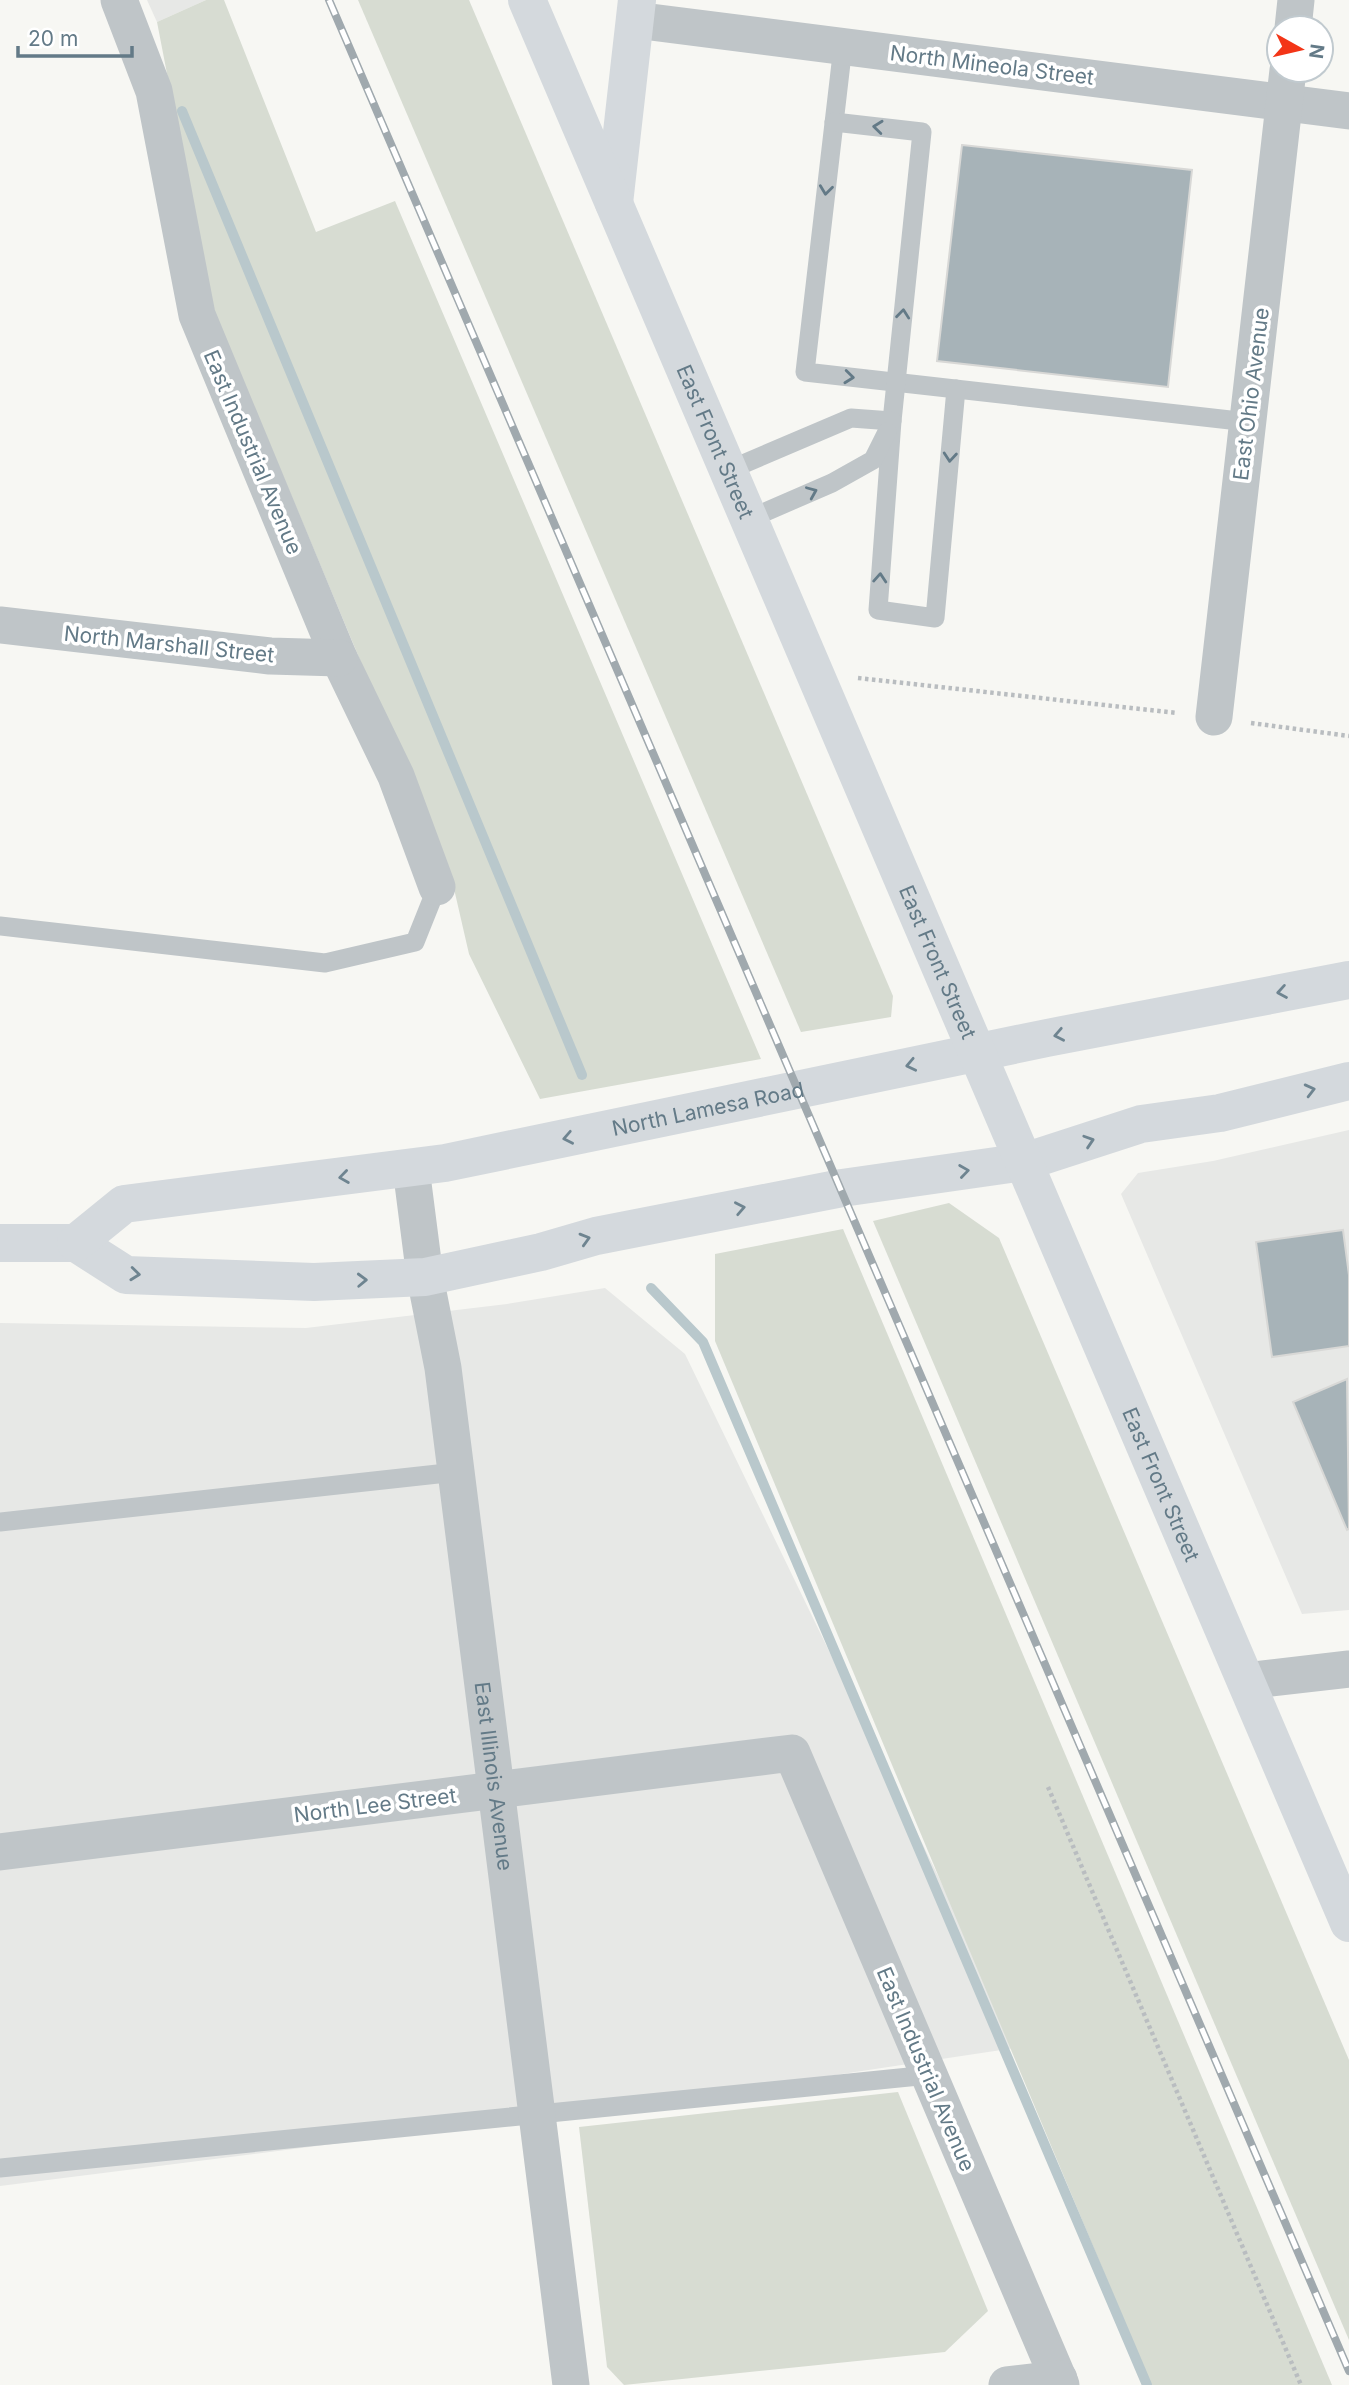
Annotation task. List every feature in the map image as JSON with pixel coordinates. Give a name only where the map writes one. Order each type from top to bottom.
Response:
[{"type":"main road","name":"East Front Street","points":[[527,0],[1349,1923]]},
{"type":"main road","points":[[614,203],[636,10]]},
{"type":"main road","name":"North Lamesa Road","points":[[76,1243],[124,1204],[411,1168],[978,1052],[1349,980]]},
{"type":"main road","points":[[0,1243],[76,1243],[126,1275],[314,1282],[425,1277],[541,1252],[596,1236],[842,1188],[1024,1162],[1141,1124],[1220,1113],[1349,1081]]},
{"type":"street","name":"East Industrial Avenue","points":[[119,0],[154,91],[197,315],[339,658],[396,776],[437,887]]},
{"type":"street","name":"North Mineola Street","points":[[636,10],[843,46],[1286,86],[1349,111]]},
{"type":"street","name":"East Ohio Avenue","points":[[1214,718],[1286,86]]},
{"type":"street","name":"North Marshall Street","points":[[0,625],[270,656],[339,658]]},
{"type":"street","name":"East Illinois Avenue","points":[[411,1168],[425,1277],[443,1368],[571,2385]]},
{"type":"street","points":[[1246,1682],[1349,1669]]},
{"type":"street","name":"East Industrial Avenue","points":[[792,1753],[1060,2382]]},
{"type":"street","name":"North Lee Street","points":[[0,1852],[792,1753]]},
{"type":"street","points":[[1007,2385],[1060,2382]]},
{"type":"lane","points":[[843,46],[805,372],[1248,422]]},
{"type":"lane","points":[[834,122],[922,132],[892,421],[878,610],[935,618],[956,389]]},
{"type":"lane","points":[[729,470],[851,418],[892,421]]},
{"type":"lane","points":[[749,519],[832,483],[873,460],[892,421]]},
{"type":"lane","points":[[0,926],[325,963],[415,942],[437,887]]},
{"type":"lane","points":[[0,1522],[456,1472]]},
{"type":"lane","points":[[0,2168],[929,2075]]},
{"type":"path","points":[[816,673],[1349,736]]},
{"type":"path","points":[[1048,1787],[1301,2385]]},
{"type":"shaded area","points":[[147,0],[206,0],[157,22]]},
{"type":"shaded area","points":[[206,0],[224,0],[316,232],[395,201],[761,1059],[540,1099],[469,954],[452,880],[212,306],[157,22]]},
{"type":"shaded area","points":[[358,0],[469,0],[893,996],[891,1017],[801,1032]]},
{"type":"shaded area","points":[[1349,1130],[1349,1610],[1302,1614],[1121,1194],[1138,1173],[1213,1161]]},
{"type":"shaded area","points":[[949,1203],[999,1238],[1349,2060],[1349,2340],[873,1221]]},
{"type":"shaded area","points":[[843,1229],[1332,2385],[1151,2385],[715,1341],[715,1254]]},
{"type":"shaded area","points":[[605,1288],[685,1354],[1021,2047],[610,2109],[0,2186],[0,1323],[306,1328],[507,1304]]},
{"type":"shaded area","points":[[898,2092],[988,2311],[945,2352],[624,2385],[607,2367],[579,2127]]},
{"type":"building","points":[[962,145],[1192,170],[1168,387],[937,361]]},
{"type":"building","points":[[1343,1230],[1349,1275],[1349,1346],[1272,1357],[1256,1242]]},
{"type":"building","points":[[1347,1379],[1349,1529],[1347,1530],[1293,1402]]},
{"type":"waterway","points":[[182,111],[582,1075]]},
{"type":"waterway","points":[[651,1288],[703,1342],[1147,2385]]},
{"type":"railway","points":[[329,0],[1349,2371]]}]
